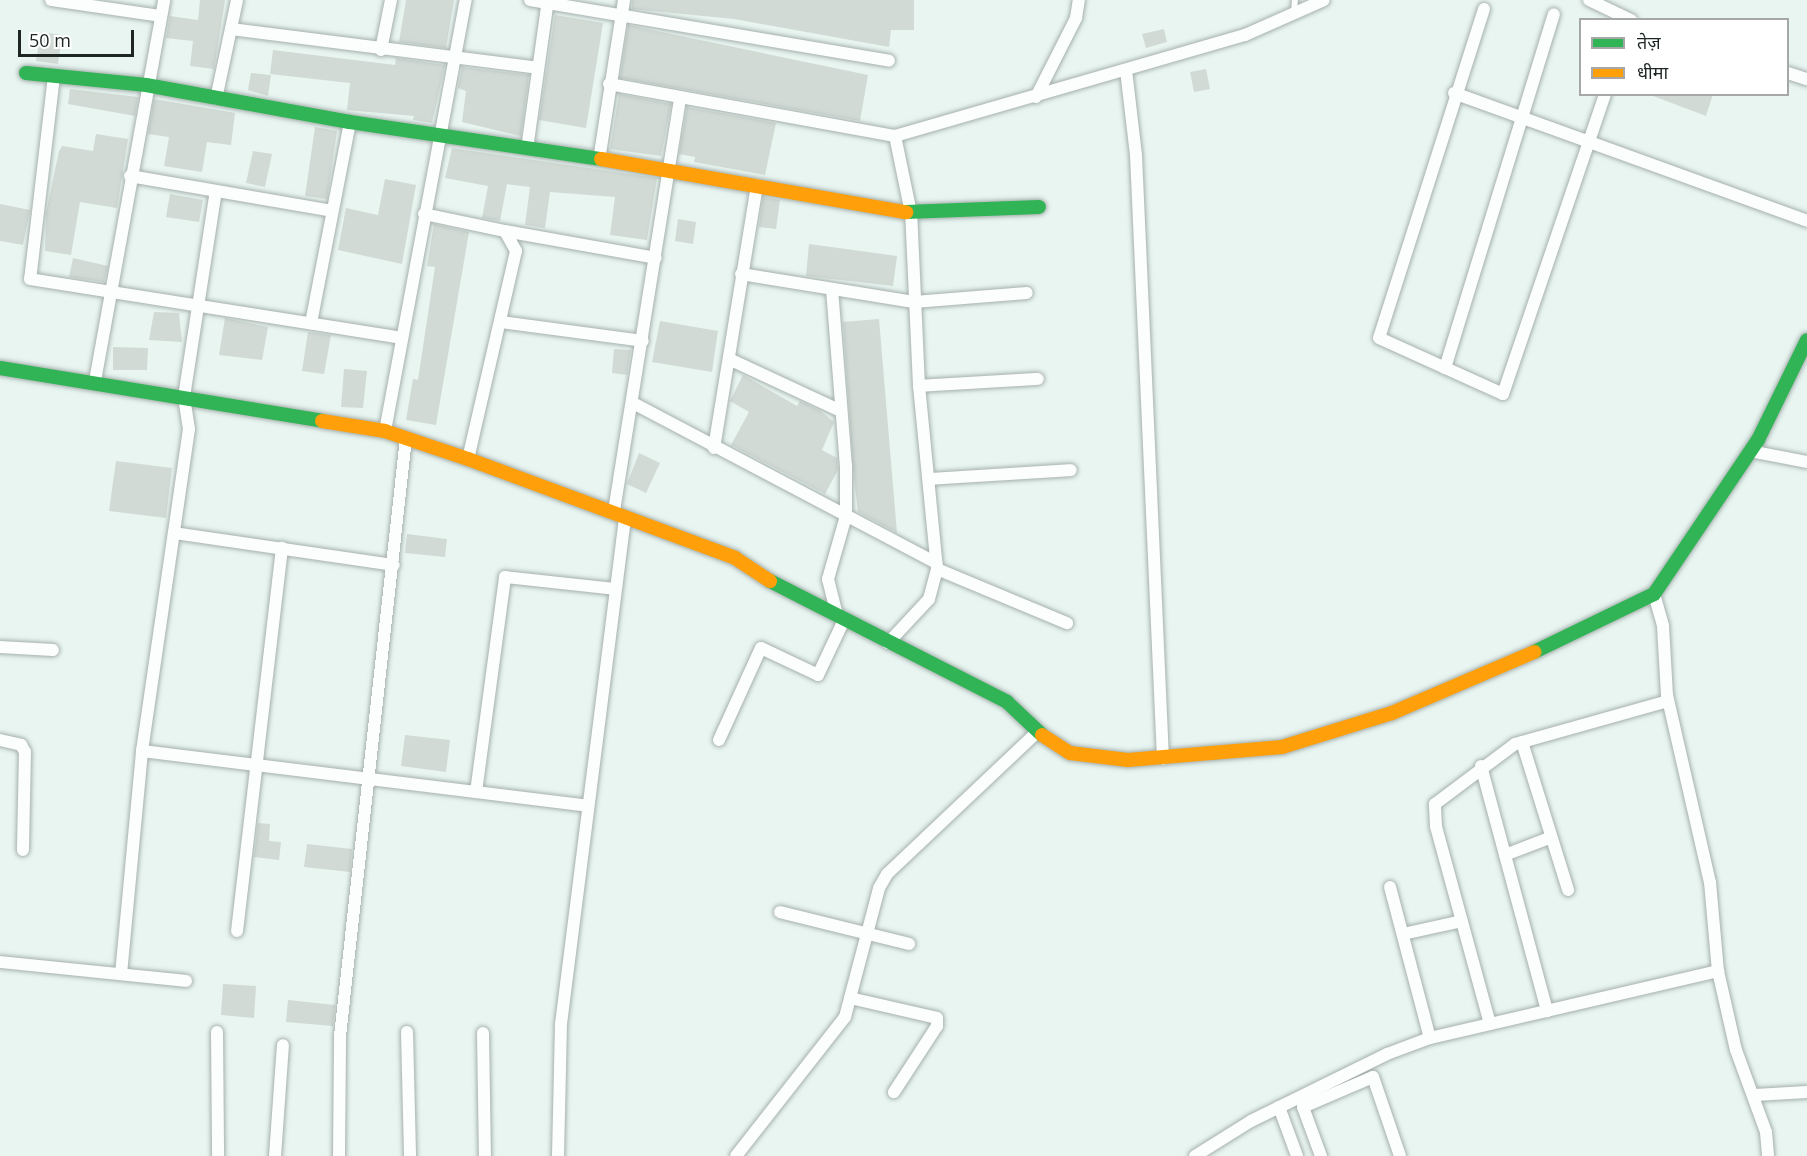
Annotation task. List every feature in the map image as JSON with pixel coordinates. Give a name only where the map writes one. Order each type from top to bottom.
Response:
[{"type":"street","points":[[51,0],[161,16]]},
{"type":"street","points":[[95,381],[146,85],[164,0]]},
{"type":"street","points":[[216,99],[237,0]]},
{"type":"street","points":[[381,50],[391,0]]},
{"type":"street","points":[[385,431],[438,135],[466,0]]},
{"type":"street","points":[[530,0],[889,61]]},
{"type":"street","points":[[599,160],[609,84],[624,0]]},
{"type":"street","points":[[1036,96],[1076,18],[1079,0]]},
{"type":"street","points":[[609,84],[895,136],[1245,35],[1324,0]]},
{"type":"street","points":[[1589,0],[1627,18]]},
{"type":"street","points":[[527,149],[548,2]]},
{"type":"street","points":[[1484,9],[1454,93],[1379,338],[1503,394],[1604,96]]},
{"type":"street","points":[[1445,368],[1520,117],[1554,14]]},
{"type":"street","points":[[231,29],[381,50],[538,68]]},
{"type":"street","points":[[1126,70],[1136,155],[1163,758]]},
{"type":"street","points":[[26,73],[146,85],[350,122],[671,169],[910,213],[1040,207]]},
{"type":"street","points":[[1789,73],[1807,79]]},
{"type":"street","points":[[54,76],[30,279],[111,295],[401,338]]},
{"type":"street","points":[[1454,93],[1807,221]]},
{"type":"street","points":[[558,1156],[561,1024],[615,589],[619,514],[633,403],[671,169],[680,98]]},
{"type":"street","points":[[311,323],[350,122]]},
{"type":"street","points":[[888,643],[929,599],[937,566],[920,386],[910,213],[895,136]]},
{"type":"street","points":[[130,176],[332,211]]},
{"type":"street","points":[[714,448],[757,185]]},
{"type":"street","points":[[121,974],[142,751],[189,429],[184,397],[216,191]]},
{"type":"street","points":[[424,214],[656,258]]},
{"type":"street","points":[[468,459],[516,251],[505,231]]},
{"type":"street","points":[[741,274],[914,302],[1027,293]]},
{"type":"street","points":[[719,740],[761,648],[819,675],[841,618],[828,579],[846,516],[832,289]]},
{"type":"street","points":[[501,322],[643,341]]},
{"type":"street","points":[[0,368],[95,381],[385,431],[468,459],[735,558],[888,643],[1007,702],[1037,732],[1070,753],[1128,760],[1282,747],[1392,713],[1464,685],[1654,594],[1750,451],[1807,340]]},
{"type":"street","points":[[729,359],[839,410]]},
{"type":"street","points":[[920,386],[1038,379]]},
{"type":"street","points":[[633,403],[937,566],[1066,623]]},
{"type":"street","points":[[339,1156],[340,1036],[394,565],[406,438]]},
{"type":"street","points":[[1750,451],[1807,462]]},
{"type":"street","points":[[929,479],[1071,470]]},
{"type":"street","points":[[174,533],[394,565]]},
{"type":"street","points":[[237,931],[282,548]]},
{"type":"street","points":[[476,792],[506,577],[615,589]]},
{"type":"street","points":[[1654,594],[1663,626],[1668,702],[1710,882],[1718,971],[1736,1050],[1755,1095],[1768,1156]]},
{"type":"street","points":[[0,647],[53,650]]},
{"type":"street","points":[[1490,1024],[1436,826],[1436,804],[1481,766],[1522,742],[1668,702]]},
{"type":"street","points":[[736,1156],[837,1031],[850,998],[867,933],[887,874],[1037,732]]},
{"type":"street","points":[[0,740],[21,745],[25,752],[22,850]]},
{"type":"street","points":[[1522,742],[1549,838],[1568,890]]},
{"type":"street","points":[[142,751],[588,806]]},
{"type":"street","points":[[1481,766],[1548,1011]]},
{"type":"street","points":[[1505,855],[1549,838]]},
{"type":"street","points":[[1390,887],[1430,1038]]},
{"type":"street","points":[[780,912],[909,944]]},
{"type":"street","points":[[1403,934],[1462,921]]},
{"type":"street","points":[[0,962],[186,981]]},
{"type":"street","points":[[1195,1156],[1279,1107],[1430,1038],[1718,971]]},
{"type":"street","points":[[850,998],[937,1018],[937,1026],[894,1092]]},
{"type":"street","points":[[217,1032],[218,1156]]},
{"type":"street","points":[[407,1032],[410,1156]]},
{"type":"street","points":[[483,1033],[485,1156]]},
{"type":"street","points":[[275,1156],[283,1045]]},
{"type":"street","points":[[1321,1156],[1303,1107],[1373,1077],[1400,1156]]},
{"type":"street","points":[[1755,1095],[1807,1092]]},
{"type":"street","points":[[1279,1107],[1297,1156]]},
{"type":"lane","points":[[1294,13],[1295,0]]},
{"type":"building","points":[[200,0],[225,0],[214,69],[190,66],[193,41],[166,38],[170,16],[198,20]]},
{"type":"building","points":[[406,0],[454,0],[446,48],[399,42]]},
{"type":"building","points":[[632,0],[914,0],[914,30],[891,30],[889,47],[734,19],[632,9]]},
{"type":"building","points":[[555,15],[603,23],[586,128],[539,120]]},
{"type":"building","points":[[628,25],[868,75],[860,121],[620,78]]},
{"type":"building","points":[[1164,29],[1167,42],[1146,48],[1142,34]]},
{"type":"building","points":[[41,32],[62,35],[58,64],[36,61]]},
{"type":"building","points":[[273,50],[395,65],[396,58],[445,65],[432,123],[413,120],[414,116],[347,110],[350,83],[270,74]]},
{"type":"building","points":[[462,67],[529,75],[521,136],[462,122],[466,91],[458,88]]},
{"type":"building","points":[[1206,69],[1210,89],[1194,92],[1190,72]]},
{"type":"building","points":[[251,73],[271,75],[268,96],[248,90]]},
{"type":"building","points":[[70,89],[138,97],[135,116],[68,104]]},
{"type":"building","points":[[619,94],[671,104],[661,156],[610,149]]},
{"type":"building","points":[[1653,96],[1712,96],[1706,116]]},
{"type":"building","points":[[154,99],[235,113],[231,145],[207,142],[202,172],[164,166],[169,137],[148,134]]},
{"type":"building","points":[[687,107],[776,123],[765,175],[694,162],[695,157],[679,154]]},
{"type":"building","points":[[315,127],[337,131],[327,199],[305,196]]},
{"type":"building","points":[[96,134],[128,139],[117,208],[80,202],[71,255],[45,251],[46,213],[59,151],[62,146],[93,151]]},
{"type":"building","points":[[452,148],[657,178],[647,240],[610,235],[615,197],[550,192],[545,228],[525,225],[530,187],[507,184],[500,221],[482,218],[488,186],[445,178]]},
{"type":"building","points":[[253,151],[272,154],[265,187],[246,183]]},
{"type":"building","points":[[385,179],[416,185],[402,264],[338,250],[346,208],[378,215]]},
{"type":"building","points":[[170,194],[203,200],[199,222],[166,217]]},
{"type":"building","points":[[763,197],[780,200],[776,229],[759,227]]},
{"type":"building","points":[[0,204],[30,210],[23,245],[0,241]]},
{"type":"building","points":[[678,219],[696,222],[693,244],[675,241]]},
{"type":"building","points":[[434,224],[469,232],[436,425],[406,420],[413,379],[418,380],[435,267],[427,266]]},
{"type":"building","points":[[809,244],[897,256],[893,286],[806,276]]},
{"type":"building","points":[[73,258],[108,266],[104,282],[69,277]]},
{"type":"building","points":[[154,312],[179,313],[182,342],[149,340]]},
{"type":"building","points":[[225,318],[268,327],[262,360],[219,355]]},
{"type":"building","points":[[879,319],[897,533],[858,512],[854,479],[843,322]]},
{"type":"building","points":[[660,321],[718,331],[712,372],[652,362]]},
{"type":"building","points":[[308,332],[331,335],[324,374],[302,371]]},
{"type":"building","points":[[113,347],[148,348],[147,370],[113,370]]},
{"type":"building","points":[[614,349],[631,350],[627,375],[612,373]]},
{"type":"building","points":[[344,369],[367,371],[363,408],[341,407]]},
{"type":"building","points":[[743,375],[797,406],[800,401],[819,410],[834,422],[822,450],[837,458],[838,470],[825,494],[731,445],[749,412],[730,401]]},
{"type":"building","points":[[639,453],[660,463],[646,493],[627,484]]},
{"type":"building","points":[[116,461],[172,468],[166,518],[109,511]]},
{"type":"building","points":[[407,534],[447,539],[445,557],[405,553]]},
{"type":"building","points":[[405,735],[450,740],[446,772],[401,766]]},
{"type":"building","points":[[258,823],[270,824],[269,841],[281,842],[279,860],[254,857]]},
{"type":"building","points":[[307,844],[352,849],[350,872],[304,867]]},
{"type":"building","points":[[223,984],[256,986],[254,1018],[221,1015]]},
{"type":"building","points":[[288,1000],[335,1005],[333,1026],[286,1022]]},
{"type":"traffic: fast","points":[[26,73],[146,85],[350,122],[601,159]]},
{"type":"traffic: fast","points":[[906,212],[1039,207]]},
{"type":"traffic: fast","points":[[1534,652],[1654,594],[1758,440],[1807,340]]},
{"type":"traffic: fast","points":[[0,368],[322,421]]},
{"type":"traffic: fast","points":[[770,581],[1007,702],[1042,735]]},
{"type":"traffic: slow","points":[[601,159],[906,212]]},
{"type":"traffic: slow","points":[[322,421],[385,431],[468,459],[735,558],[770,581]]},
{"type":"traffic: slow","points":[[1042,735],[1070,753],[1128,760],[1282,747],[1392,713],[1534,652]]}]
